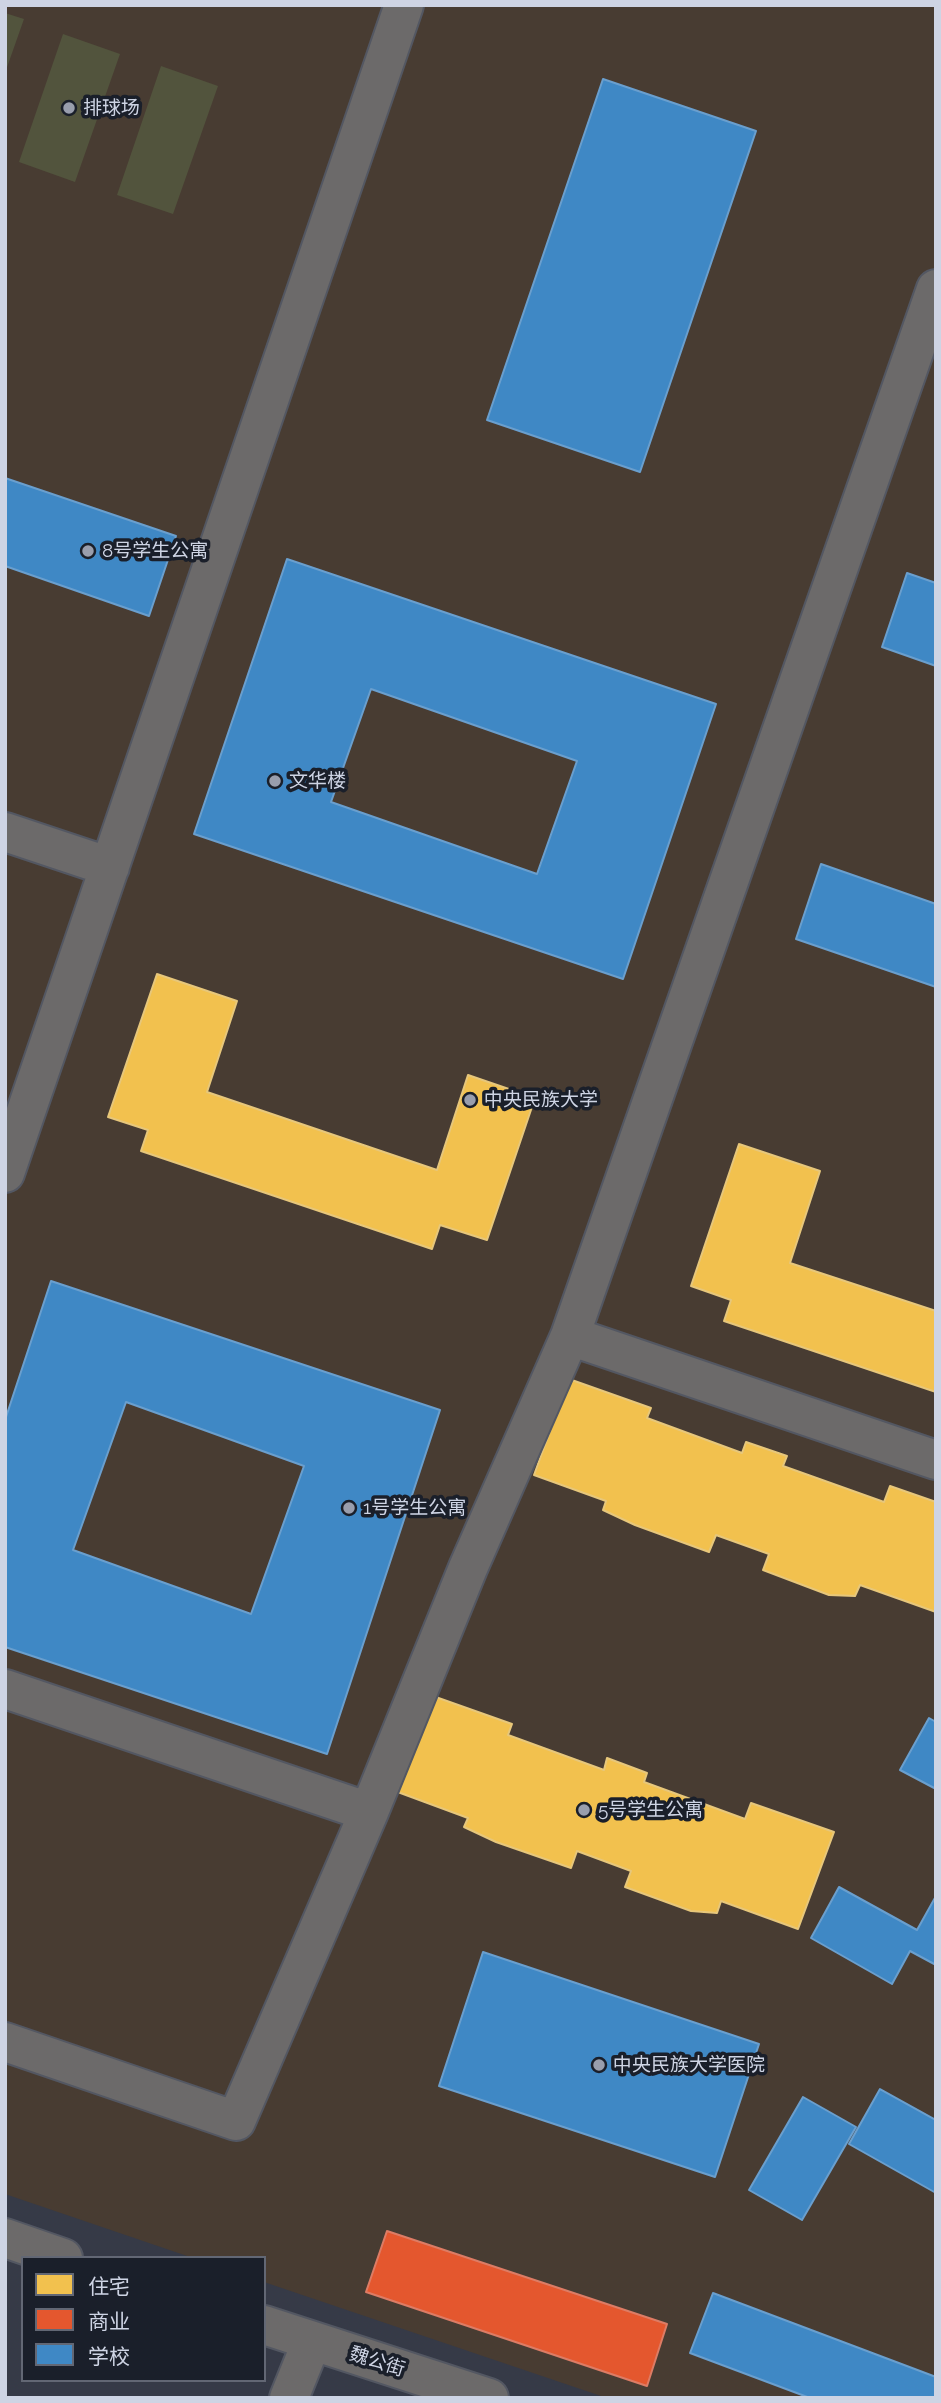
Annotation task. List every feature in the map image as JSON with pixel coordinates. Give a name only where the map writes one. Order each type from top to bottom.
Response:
[{"type":"street","points":[[5,1173],[404,5]]},
{"type":"street","points":[[5,2042],[236,2121],[369,1812],[468,1568],[569,1336],[936,289]]},
{"type":"street","points":[[5,832],[110,867]]},
{"type":"street","points":[[569,1336],[936,1460]]},
{"type":"street","points":[[5,1689],[369,1812]]},
{"type":"street","points":[[5,2238],[57,2256]]},
{"type":"street","name":"魏公街","points":[[266,2326],[489,2398]]},
{"type":"street","points":[[289,2398],[312,2341]]},
{"type":"shaded area","name":"中央民族大学","points":[[5,5],[936,5],[936,2398],[607,2398],[266,2283],[266,2256],[187,2256],[5,2194]]},
{"type":"green space","points":[[5,13],[24,19],[5,73]]},
{"type":"green space","name":"排球场","points":[[63,34],[120,54],[75,182],[19,162]]},
{"type":"green space","name":"排球场","points":[[161,66],[218,86],[173,214],[117,195]]},
{"type":"building: 住宅","points":[[157,974],[237,1001],[207,1092],[437,1170],[468,1075],[535,1098],[487,1240],[440,1225],[432,1249],[141,1151],[148,1130],[108,1117]]},
{"type":"building: 住宅","points":[[739,1144],[820,1171],[790,1263],[936,1311],[936,1392],[724,1321],[731,1300],[691,1286]]},
{"type":"building: 住宅","points":[[569,1379],[651,1408],[647,1418],[742,1453],[746,1442],[787,1456],[783,1466],[884,1502],[890,1486],[936,1502],[936,1612],[860,1585],[855,1596],[829,1595],[763,1570],[769,1554],[716,1535],[709,1552],[635,1525],[603,1510],[606,1501],[534,1475]]},
{"type":"building: 住宅","name":"5号学生公寓","points":[[430,1695],[512,1724],[508,1735],[604,1770],[607,1758],[647,1773],[644,1782],[745,1819],[751,1803],[834,1832],[798,1929],[721,1901],[717,1913],[691,1911],[625,1887],[631,1871],[577,1851],[571,1868],[496,1842],[464,1827],[468,1818],[395,1791]]},
{"type":"building: 商业","points":[[387,2231],[667,2324],[647,2386],[366,2292]]},
{"type":"building: 学校","points":[[603,79],[756,131],[640,472],[487,420]]},
{"type":"building: 学校","name":"8号学生公寓","points":[[5,478],[176,536],[149,616],[5,566]]},
{"type":"building: 学校","name":"文华楼","points":[[287,559],[716,704],[623,979],[194,834]],"holes":[[[371,689],[577,761],[537,874],[331,802]]]},
{"type":"building: 学校","points":[[907,573],[936,583],[936,666],[882,647]]},
{"type":"building: 学校","points":[[821,864],[936,904],[936,987],[796,939]]},
{"type":"building: 学校","name":"1号学生公寓","points":[[51,1281],[440,1410],[327,1754],[5,1647],[5,1420]],"holes":[[[126,1402],[304,1466],[251,1614],[73,1550]]]},
{"type":"building: 学校","points":[[929,1718],[936,1722],[936,1789],[900,1770]]},
{"type":"building: 学校","points":[[839,1887],[917,1930],[936,1896],[936,1965],[910,1951],[892,1984],[811,1938]]},
{"type":"building: 学校","name":"中央民族大学医院","points":[[483,1952],[759,2044],[715,2177],[439,2086]]},
{"type":"building: 学校","points":[[880,2089],[936,2120],[936,2193],[849,2144]]},
{"type":"building: 学校","points":[[803,2097],[856,2127],[802,2220],[749,2190]]},
{"type":"building: 学校","points":[[713,2293],[936,2377],[936,2398],[810,2398],[690,2353]]},
{"type":"place","name":"排球场","points":[[69,108]]},
{"type":"place","name":"8号学生公寓","points":[[88,551]]},
{"type":"place","name":"文华楼","points":[[275,781]]},
{"type":"place","name":"中央民族大学","points":[[470,1100]]},
{"type":"place","name":"1号学生公寓","points":[[349,1508]]},
{"type":"place","name":"5号学生公寓","points":[[584,1810]]},
{"type":"place","name":"中央民族大学医院","points":[[599,2065]]}]
